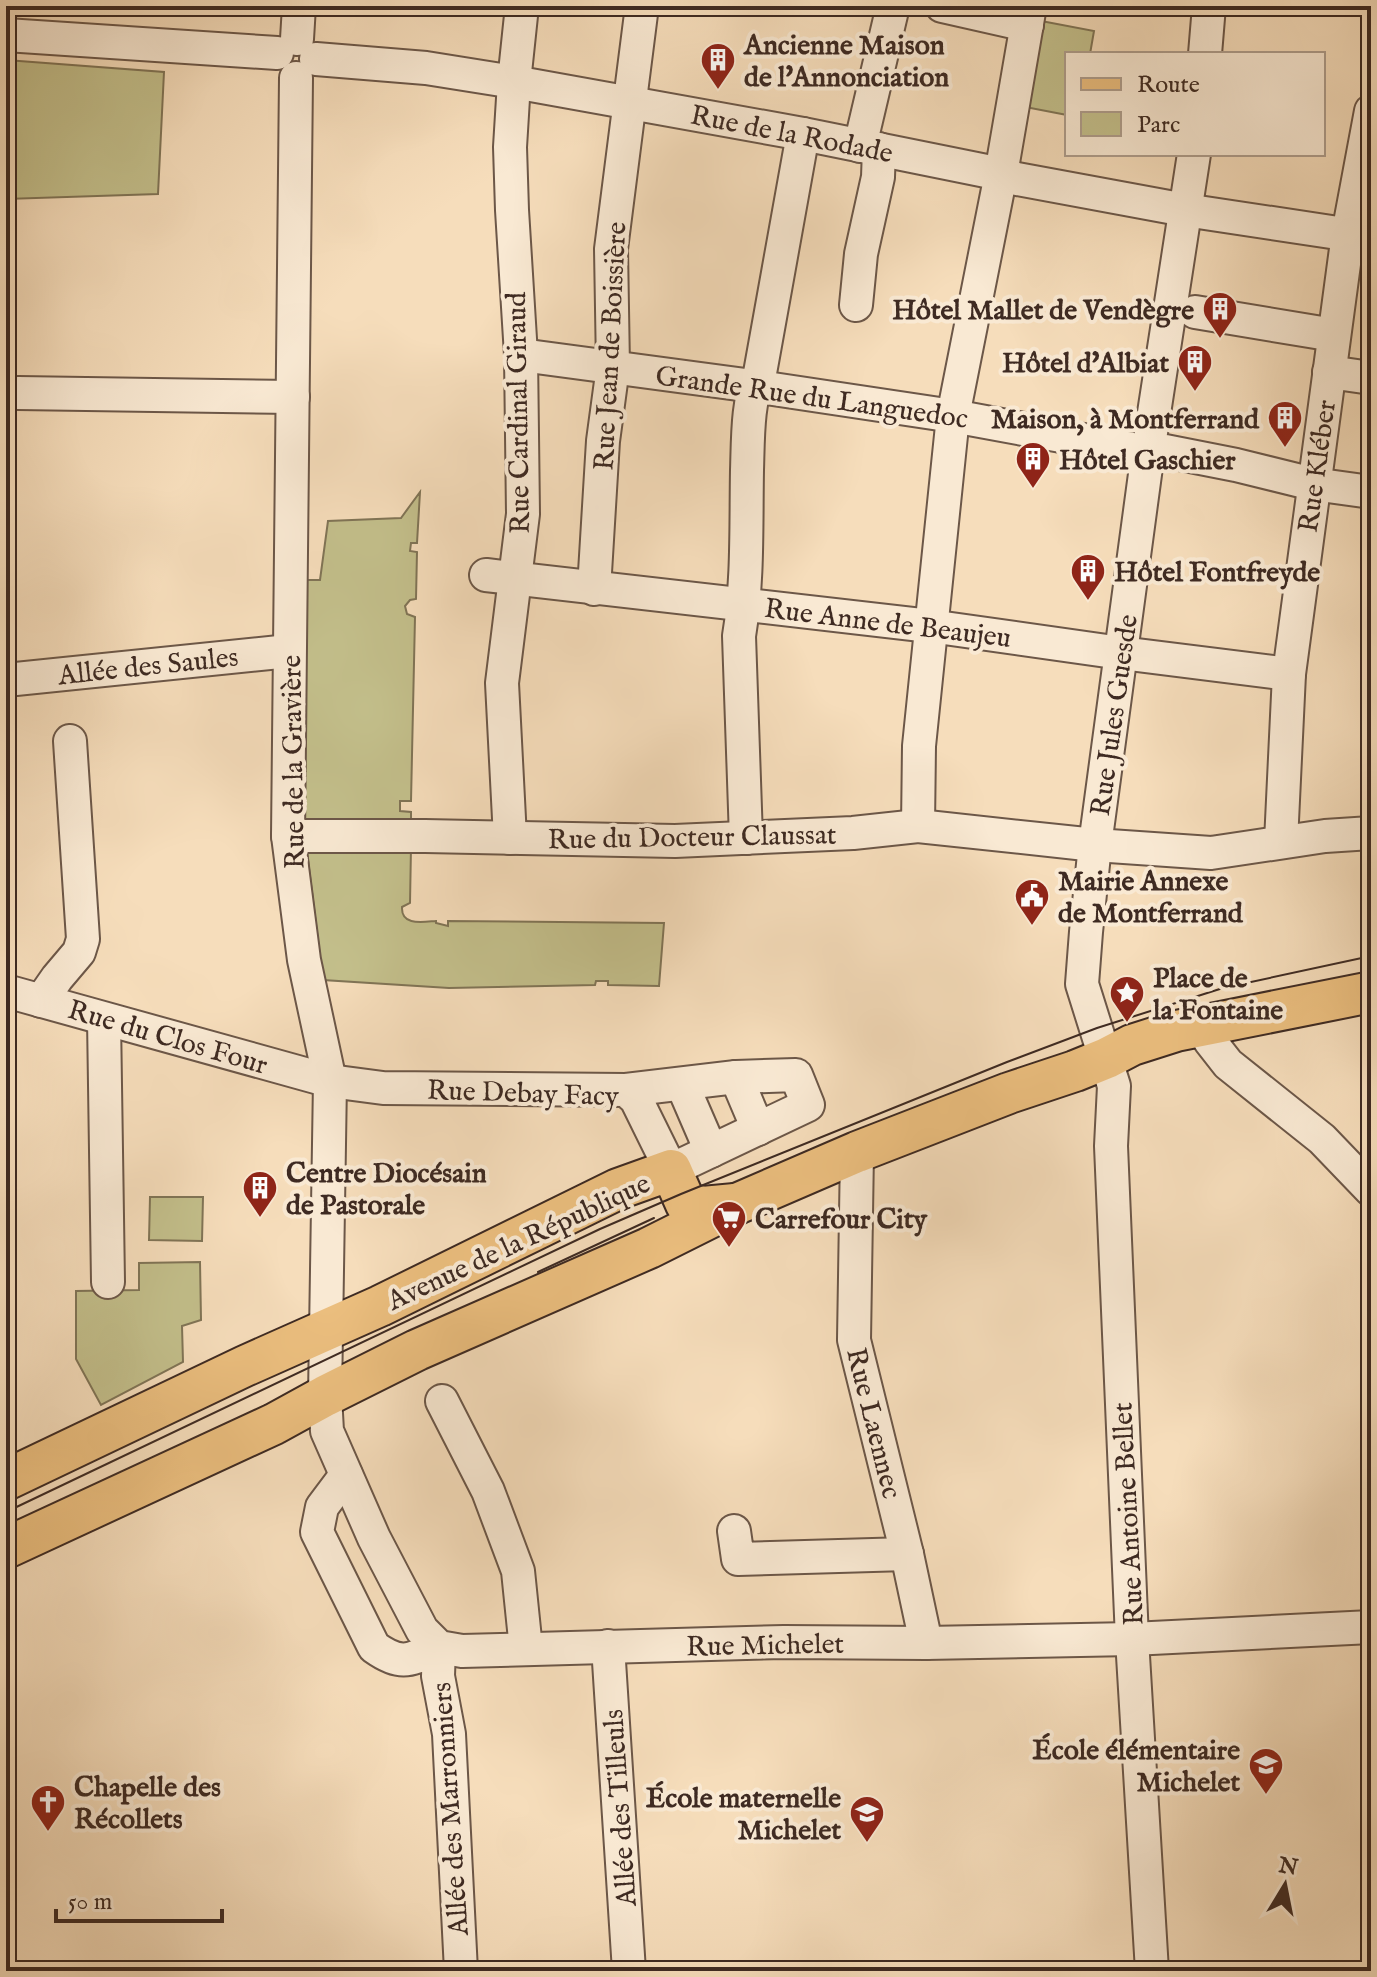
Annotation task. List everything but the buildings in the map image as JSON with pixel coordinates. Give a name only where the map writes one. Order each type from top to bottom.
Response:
[{"type":"main road","points":[[1107,1058],[1132,1045],[1371,992]]},
{"type":"main road","name":"Avenue de la République","points":[[6,1548],[274,1424],[417,1350],[649,1248],[739,1203],[857,1152],[1107,1058]]},
{"type":"main road","name":"Avenue de la République","points":[[6,1480],[245,1366],[326,1331],[618,1189],[676,1182],[686,1204],[703,1207],[739,1203]]},
{"type":"street","name":"Rue de la Gravière","points":[[299,6],[288,836],[304,960],[330,1081],[326,1331]]},
{"type":"street","name":"Rue Cardinal Giraud","points":[[510,838],[500,578],[523,514],[521,355],[510,147],[522,6]]},
{"type":"street","name":"Rue Jean de Boissière","points":[[594,589],[603,441],[613,367],[611,249],[642,6]]},
{"type":"street","points":[[856,305],[861,254],[878,177],[870,147],[893,6]]},
{"type":"street","points":[[1205,52],[1209,6]]},
{"type":"street","points":[[918,826],[919,746],[953,416],[1029,16],[945,7]]},
{"type":"street","name":"Rue de la Rodade","points":[[6,35],[398,65],[514,82],[803,134],[1185,210],[1360,236]]},
{"type":"street","name":"Rue Kléber","points":[[1281,842],[1289,674],[1334,335],[1360,236],[1371,111]]},
{"type":"street","points":[[746,838],[739,636],[744,605],[748,448],[753,386],[760,373],[803,134]]},
{"type":"street","name":"Rue Jules Guesde","points":[[1107,1058],[1082,984],[1095,845],[1148,452],[1194,156]]},
{"type":"street","points":[[1195,312],[1334,335]]},
{"type":"street","name":"Grande Rue du Languedoc","points":[[521,355],[953,416],[1148,452],[1165,451],[1194,456],[1313,484],[1371,492]]},
{"type":"street","points":[[1329,372],[1371,378]]},
{"type":"street","points":[[18,393],[293,397]]},
{"type":"street","name":"Rue Anne de Beaujeu","points":[[500,578],[930,626],[1289,674]]},
{"type":"street","name":"Allée des Saules","points":[[6,680],[289,651]]},
{"type":"street","points":[[41,1001],[79,952],[83,939],[70,741]]},
{"type":"street","name":"Rue du Docteur Claussat","points":[[288,836],[675,841],[853,833],[918,826],[1095,845],[1211,853],[1371,833]]},
{"type":"street","name":"Rue du Clos Four","points":[[6,991],[330,1081]]},
{"type":"street","points":[[104,1019],[108,1282]]},
{"type":"street","points":[[1224,1025],[1228,1064],[1322,1139],[1371,1190]]},
{"type":"street","name":"Rue Antoine Bellet","points":[[1107,1058],[1114,1086],[1110,1137],[1132,1639],[1152,1971]]},
{"type":"street","points":[[626,1090],[736,1077],[796,1075],[808,1105],[711,1151],[676,1182],[649,1248]]},
{"type":"street","points":[[736,1077],[758,1129]]},
{"type":"street","name":"Rue Debay Facy","points":[[330,1081],[383,1088],[626,1090],[636,1099],[676,1182]]},
{"type":"street","points":[[682,1084],[711,1151]]},
{"type":"street","name":"Rue Laennec","points":[[857,1152],[854,1340],[926,1643]]},
{"type":"street","points":[[326,1331],[327,1431],[374,1538],[422,1630],[439,1647],[410,1660],[390,1658],[374,1647],[317,1532],[322,1507],[346,1475]]},
{"type":"street","points":[[442,1401],[488,1491],[518,1571],[526,1649]]},
{"type":"street","points":[[734,1531],[738,1559],[907,1554]]},
{"type":"street","name":"Rue Michelet","points":[[439,1647],[462,1651],[784,1642],[1132,1639],[1371,1627]]},
{"type":"street","name":"Allée des Tilleuls","points":[[608,1646],[629,1971]]},
{"type":"street","name":"Allée des Marronniers","points":[[439,1647],[438,1676],[449,1734],[461,1971]]},
{"type":"green space","points":[[1036,20],[1094,31],[1090,52],[1065,52],[1065,115],[1020,106]]},
{"type":"green space","points":[[6,60],[164,72],[158,194],[6,199]]},
{"type":"green space","points":[[420,492],[417,543],[411,543],[410,551],[417,552],[416,599],[405,606],[407,614],[415,617],[411,801],[400,801],[400,811],[411,812],[411,825],[302,824],[304,580],[320,580],[328,521],[401,518]]},
{"type":"green space","points":[[306,844],[411,847],[410,903],[402,907],[405,917],[413,922],[436,921],[448,926],[448,921],[664,923],[659,986],[608,985],[608,981],[596,981],[595,985],[449,988],[323,980]]},
{"type":"green space","points":[[150,1197],[203,1197],[202,1241],[149,1240]]},
{"type":"green space","points":[[200,1262],[201,1320],[182,1326],[183,1362],[101,1405],[76,1359],[76,1291],[139,1290],[139,1263]]},
{"type":"tram line","points":[[6,1512],[600,1229],[681,1194],[1097,1028],[1223,988],[1371,956]]},
{"type":"tram line","points":[[538,1272],[654,1218]]},
{"type":"place","name":"Ancienne Maison de l'Annonciation","points":[[718,91]]},
{"type":"place","name":"Hôtel Mallet de Vendègre","points":[[1220,340]]},
{"type":"place","name":"Hôtel d'Albiat","points":[[1195,393]]},
{"type":"place","name":"Maison, à Montferrand","points":[[1285,449]]},
{"type":"place","name":"Hôtel Gaschier","points":[[1033,490]]},
{"type":"place","name":"Hôtel Fontfreyde","points":[[1088,602]]},
{"type":"place","name":"Mairie Annexe de Montferrand","points":[[1032,927]]},
{"type":"place","name":"Place de la Fontaine","points":[[1127,1024]]},
{"type":"place","name":"Centre Diocésain de Pastorale","points":[[260,1219]]},
{"type":"place","name":"Carrefour City","points":[[729,1249]]},
{"type":"place","name":"École élémentaire Michelet","points":[[1266,1796]]},
{"type":"place","name":"Chapelle des Récollets","points":[[48,1833]]},
{"type":"place","name":"École maternelle Michelet","points":[[867,1844]]}]
